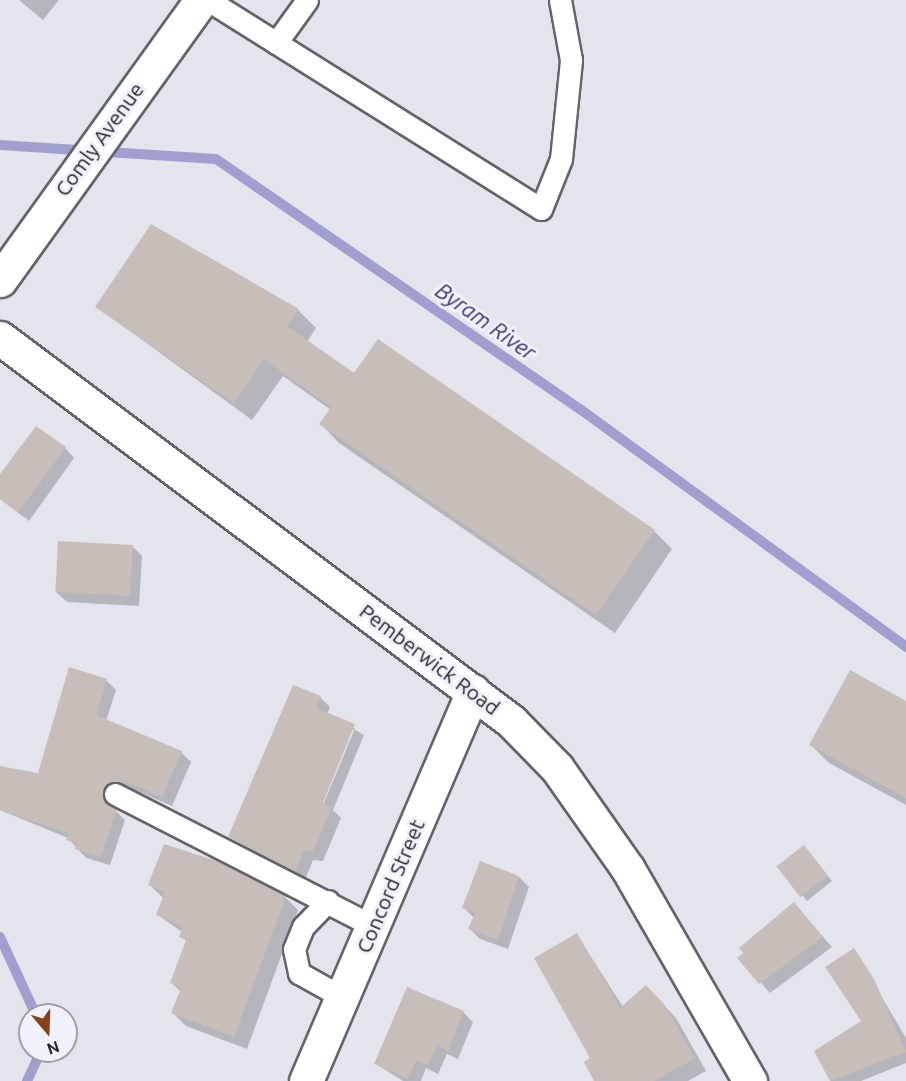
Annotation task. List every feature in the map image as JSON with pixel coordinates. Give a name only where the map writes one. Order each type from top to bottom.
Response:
[{"type":"street","name":"Comly Avenue","points":[[0,280],[42,217],[201,0]]},
{"type":"street","name":"Pemberwick Road","points":[[0,338],[473,691],[557,768],[597,822],[683,959],[750,1081]]},
{"type":"street","name":"Concord Street","points":[[306,1081],[473,691]]},
{"type":"lane","points":[[208,0],[541,209],[561,159],[571,60],[560,0]]},
{"type":"lane","points":[[276,43],[307,0]]},
{"type":"lane","points":[[115,794],[373,926]]},
{"type":"lane","points":[[328,901],[303,927],[294,949],[299,973],[342,997]]},
{"type":"building","points":[[151,224],[299,309],[287,326],[354,373],[378,339],[655,530],[596,615],[319,424],[331,407],[264,359],[234,403],[95,307]]},
{"type":"building","points":[[36,426],[66,447],[18,512],[0,499],[0,474]]},
{"type":"building","points":[[58,541],[133,545],[130,596],[55,592]]},
{"type":"building","points":[[69,667],[107,679],[96,715],[182,751],[162,797],[126,782],[104,788],[104,800],[117,809],[101,857],[75,849],[76,843],[66,840],[68,833],[0,810],[0,766],[38,773]]},
{"type":"building","points":[[850,670],[906,701],[906,798],[809,745]]},
{"type":"building","points":[[293,685],[321,696],[316,708],[355,724],[323,803],[332,807],[313,851],[303,851],[295,872],[228,837]]},
{"type":"building","points":[[164,844],[217,861],[286,896],[234,1037],[171,1013],[181,988],[170,983],[186,940],[179,937],[183,926],[156,915],[165,892],[148,885]]},
{"type":"building","points":[[804,845],[828,876],[800,897],[776,867]]},
{"type":"building","points":[[480,861],[519,876],[498,940],[468,929],[475,913],[462,908]]},
{"type":"building","points":[[794,902],[823,937],[759,984],[737,958],[743,953],[739,948]]},
{"type":"building","points":[[577,933],[620,1008],[646,985],[664,1004],[695,1058],[654,1081],[594,1081],[584,1062],[590,1058],[534,958]]},
{"type":"building","points":[[854,948],[874,979],[906,1052],[830,1081],[814,1051],[861,1021],[825,967]]},
{"type":"building","points":[[407,987],[464,1011],[448,1051],[437,1045],[428,1065],[416,1060],[408,1079],[374,1064]]},
{"type":"waterway","name":"Byram River","points":[[0,145],[216,159],[580,409],[906,647]]},
{"type":"waterway","points":[[0,937],[30,1003]]},
{"type":"waterway","points":[[27,1081],[35,1063]]}]
